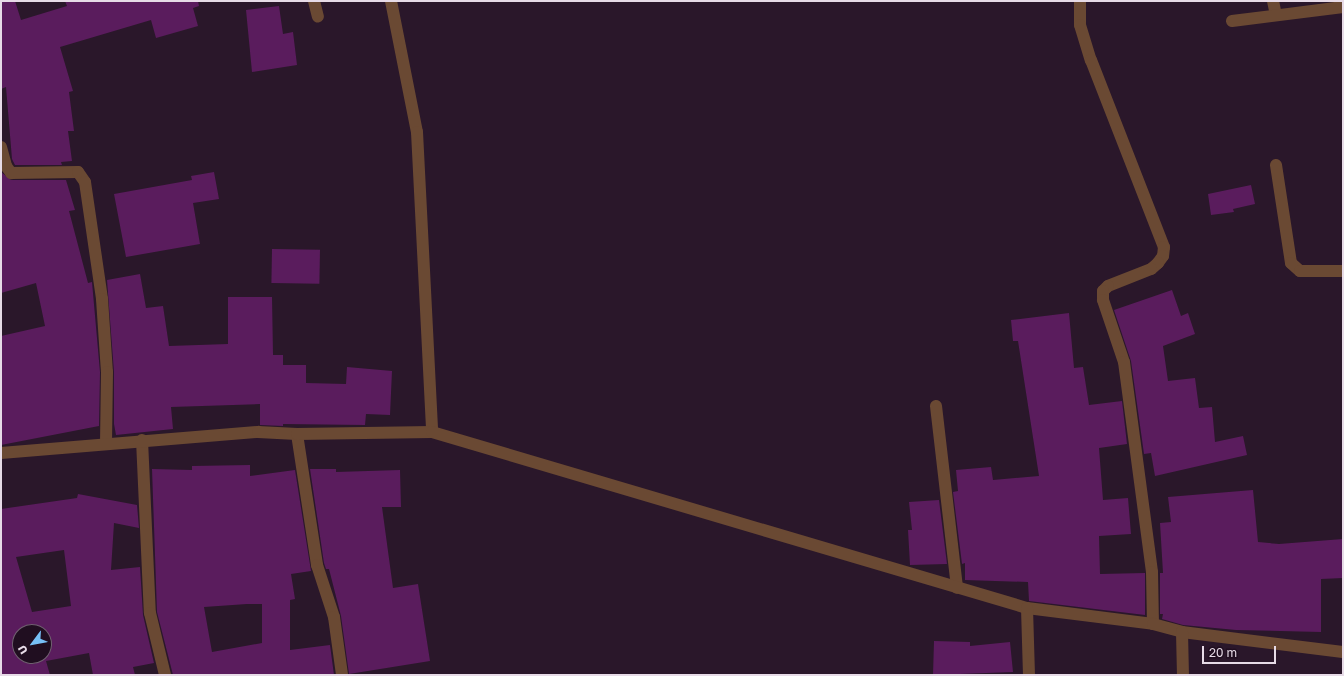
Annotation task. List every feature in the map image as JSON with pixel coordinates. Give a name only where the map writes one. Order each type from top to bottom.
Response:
[{"type":"street","points":[[314,1],[318,17]]},
{"type":"street","points":[[392,1],[417,132],[432,432]]},
{"type":"street","points":[[1080,1],[1080,25],[1091,60],[1164,247],[1163,256],[1158,263],[1108,286],[1103,292],[1102,300],[1124,362],[1152,572],[1153,624]]},
{"type":"street","points":[[1273,1],[1276,16]]},
{"type":"street","points":[[1232,22],[1343,7]]},
{"type":"street","points":[[1,147],[6,166],[11,173],[78,172],[85,182],[102,299],[107,372],[106,443]]},
{"type":"street","points":[[1276,165],[1291,263],[1300,272],[1343,271]]},
{"type":"street","points":[[936,406],[958,588]]},
{"type":"street","points":[[1,453],[142,440],[258,432],[297,434],[432,432],[1027,608],[1153,624],[1182,632],[1343,652]]},
{"type":"street","points":[[297,434],[317,565],[334,617],[342,675]]},
{"type":"street","points":[[142,440],[150,613],[164,675]]},
{"type":"street","points":[[1027,608],[1029,675]]},
{"type":"street","points":[[1182,632],[1183,675]]},
{"type":"building","points":[[1,1],[15,1],[21,20],[67,6],[65,1],[198,1],[199,6],[193,8],[198,26],[156,38],[151,20],[60,47],[73,91],[69,92],[74,131],[68,131],[72,161],[61,162],[62,165],[15,165],[12,159],[6,87],[1,89]]},
{"type":"building","points":[[279,6],[283,34],[293,32],[297,65],[252,72],[246,10]]},
{"type":"building","points":[[1,172],[11,180],[66,180],[75,210],[69,211],[88,283],[92,282],[100,372],[99,426],[1,445],[1,336],[45,326],[36,283],[1,293]]},
{"type":"building","points":[[214,172],[219,199],[193,203],[200,244],[126,257],[114,194],[192,180],[191,176]]},
{"type":"building","points":[[1251,185],[1255,204],[1233,209],[1234,212],[1211,215],[1208,194]]},
{"type":"building","points":[[272,249],[320,250],[319,284],[271,283]]},
{"type":"building","points":[[140,274],[146,308],[163,306],[169,346],[228,344],[228,297],[272,297],[273,355],[283,355],[283,365],[306,365],[306,383],[346,384],[347,367],[392,371],[390,415],[366,414],[365,425],[283,424],[283,426],[260,425],[260,404],[171,407],[173,429],[116,435],[114,424],[114,372],[107,280]]},
{"type":"building","points":[[1172,290],[1181,316],[1188,313],[1195,334],[1163,346],[1168,381],[1195,378],[1199,408],[1212,407],[1215,442],[1243,436],[1247,455],[1155,476],[1151,453],[1144,454],[1131,361],[1114,310]]},
{"type":"building","points":[[1069,313],[1074,368],[1083,367],[1089,405],[1122,401],[1127,444],[1099,448],[1103,500],[1128,498],[1131,534],[1099,536],[1100,574],[1145,573],[1145,615],[1029,601],[1028,582],[965,580],[965,563],[962,564],[953,492],[958,491],[956,470],[991,467],[993,480],[1039,476],[1018,341],[1013,341],[1011,320]]},
{"type":"building","points":[[250,465],[250,476],[295,470],[311,571],[291,574],[295,599],[290,600],[290,650],[330,645],[334,675],[173,675],[157,612],[152,469],[192,470],[192,466]],"holes":[[[262,604],[262,643],[212,652],[204,607]]]},
{"type":"building","points":[[310,469],[336,469],[336,472],[400,470],[401,507],[382,507],[393,588],[418,584],[430,661],[349,674],[341,616],[329,569],[326,569],[324,563]]},
{"type":"building","points":[[1253,490],[1258,542],[1279,544],[1343,539],[1343,578],[1321,579],[1321,632],[1236,630],[1183,625],[1162,619],[1163,614],[1160,614],[1160,573],[1163,573],[1160,523],[1171,522],[1168,497]]},
{"type":"building","points":[[78,494],[137,505],[139,528],[114,523],[111,570],[140,567],[143,615],[154,663],[133,667],[135,675],[93,675],[89,653],[52,660],[52,624],[12,624],[12,664],[47,664],[50,675],[1,675],[1,509],[77,498]],"holes":[[[64,550],[71,606],[32,612],[16,557]]]},
{"type":"building","points":[[939,500],[947,564],[910,565],[908,530],[912,530],[909,502]]},
{"type":"building","points":[[934,641],[970,642],[970,646],[1010,642],[1013,672],[933,675]]}]
